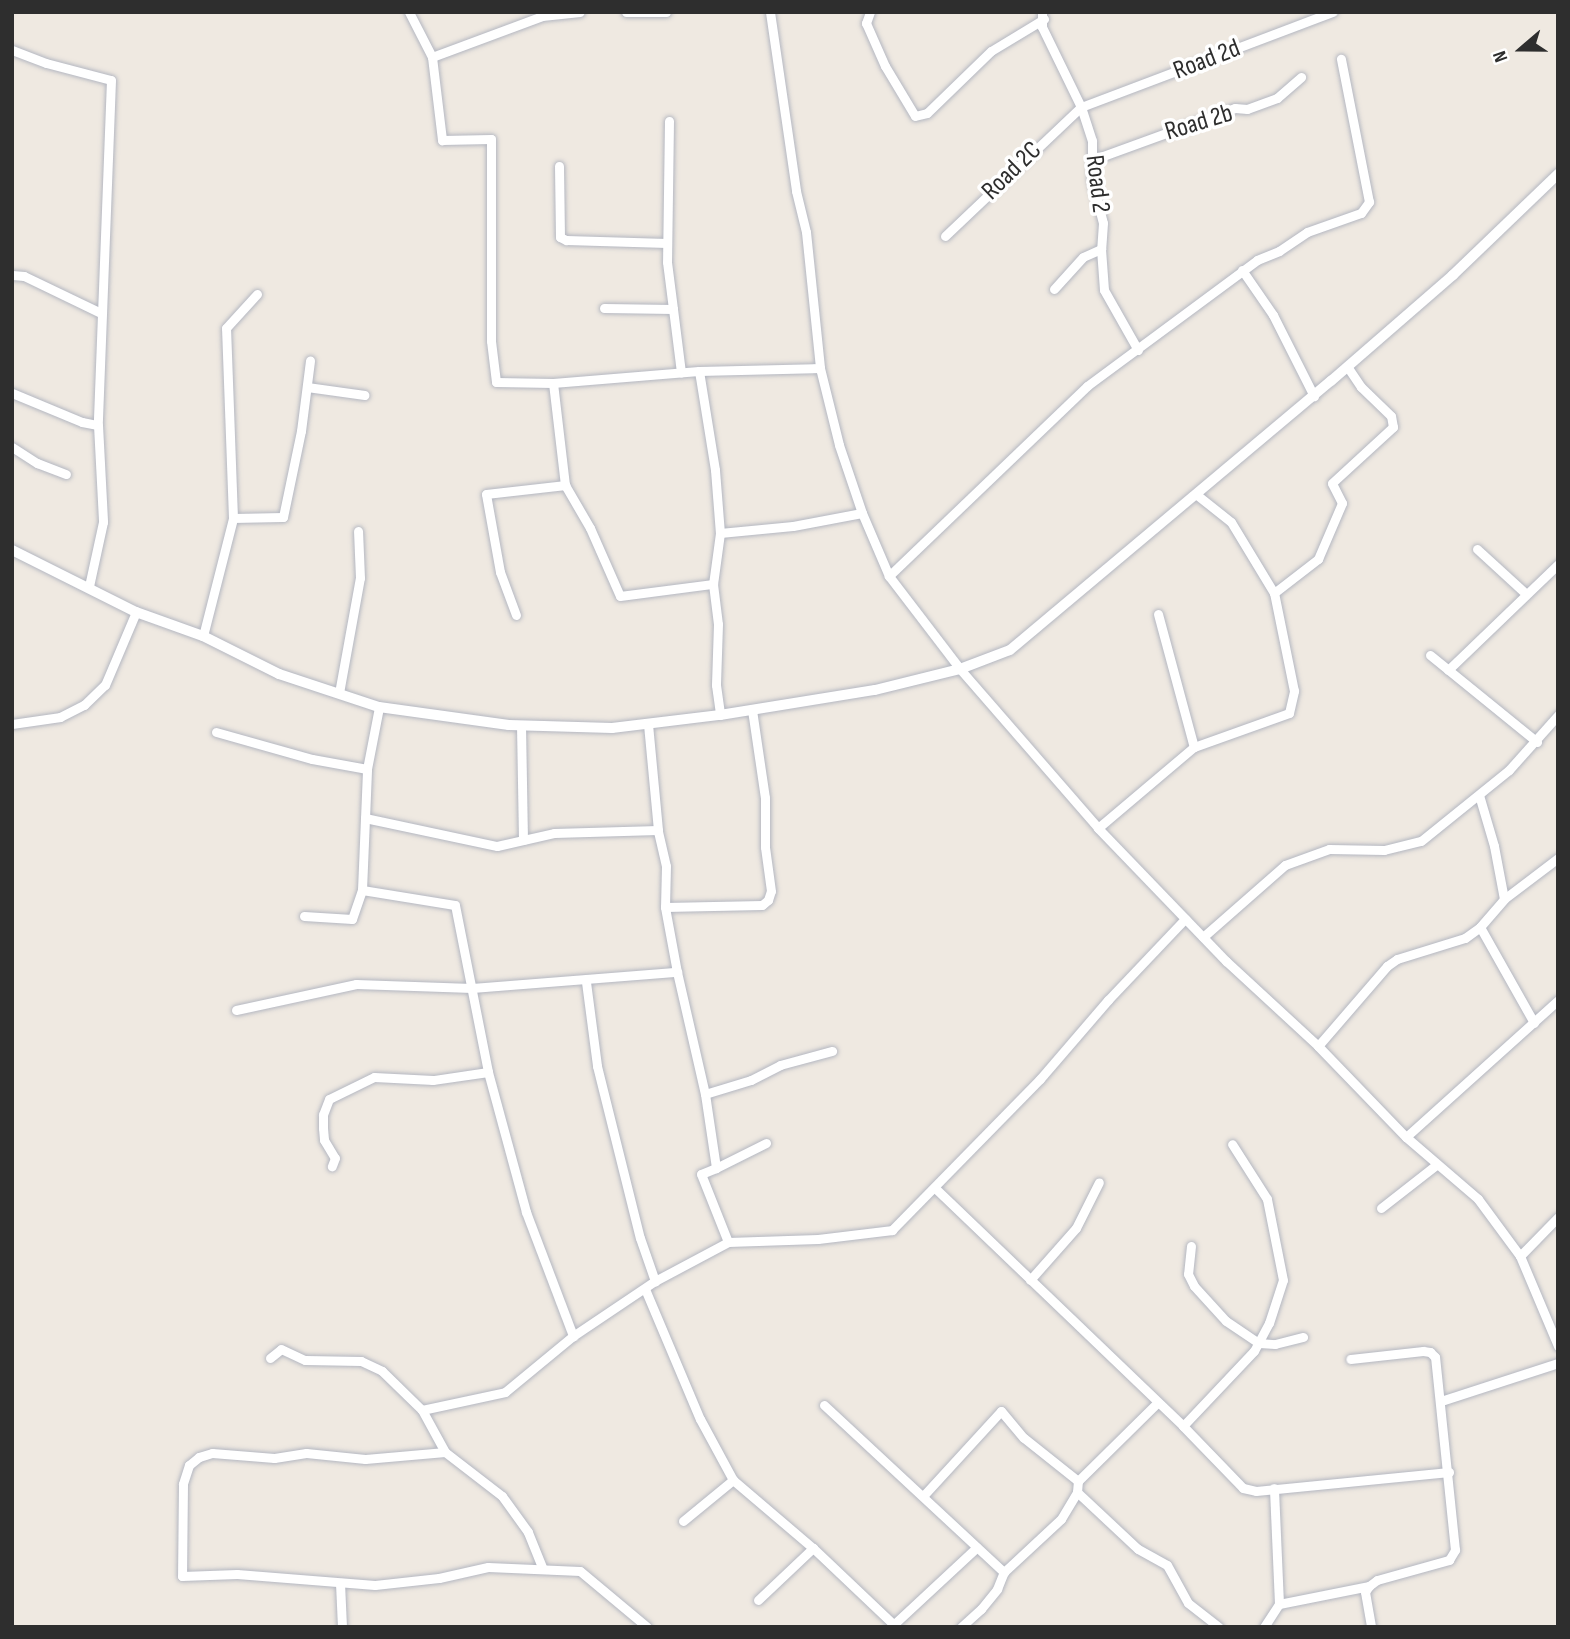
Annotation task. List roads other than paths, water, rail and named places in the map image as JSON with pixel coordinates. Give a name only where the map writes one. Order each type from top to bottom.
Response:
[{"type":"street","points":[[409,12],[432,57],[442,140],[491,139],[491,341],[496,382],[553,383],[681,372],[820,368]]},
{"type":"street","points":[[432,57],[541,14],[579,12]]},
{"type":"street","points":[[626,12],[666,12]]},
{"type":"street","points":[[776,12],[770,12],[796,191],[806,232],[820,368],[839,445],[862,513],[889,576],[960,668],[1098,828],[1185,919],[1318,1046],[1406,1138],[1478,1199],[1520,1256],[1556,1339]]},
{"type":"street","points":[[870,12],[866,23],[885,65],[915,116],[927,113],[990,51],[1044,15]]},
{"type":"street","name":"Road 2d","points":[[1081,107],[1333,12]]},
{"type":"street","name":"Road 2","points":[[1044,15],[1042,27],[1081,107],[1092,141],[1092,181],[1103,223],[1101,249],[1104,290],[1138,350]]},
{"type":"street","points":[[12,50],[46,63],[111,80],[98,425],[103,522],[89,586]]},
{"type":"street","points":[[889,576],[965,507],[1054,415],[1087,386],[1138,350],[1209,293],[1263,256],[1279,251],[1298,237],[1361,213],[1369,202],[1341,59]]},
{"type":"street","name":"Road 2b","points":[[1093,160],[1235,108],[1247,109],[1277,98],[1301,77]]},
{"type":"street","name":"Road 2C","points":[[945,236],[1081,107]]},
{"type":"street","points":[[669,121],[667,243],[681,372]]},
{"type":"street","points":[[559,166],[560,237],[566,240],[667,243]]},
{"type":"street","points":[[12,551],[89,586],[136,612],[204,636],[279,674],[379,707],[521,725],[612,728],[720,715],[875,690],[960,668],[1010,650],[1197,495],[1454,275],[1558,174]]},
{"type":"street","points":[[1054,289],[1083,257],[1101,249]]},
{"type":"street","points":[[1242,270],[1273,315],[1314,396]]},
{"type":"street","points":[[12,275],[24,276],[101,313]]},
{"type":"street","points":[[204,636],[233,518],[226,328],[257,294]]},
{"type":"street","points":[[604,308],[673,309]]},
{"type":"street","points":[[233,518],[283,517],[301,431],[310,360]]},
{"type":"street","points":[[1274,593],[1318,558],[1342,503],[1332,484],[1393,427],[1391,416],[1362,387],[1347,366]]},
{"type":"street","points":[[699,371],[715,470],[720,533],[713,584],[719,651],[716,685],[720,715]]},
{"type":"street","points":[[553,383],[565,485],[590,527],[620,596],[713,584]]},
{"type":"street","points":[[307,387],[364,396]]},
{"type":"street","points":[[12,393],[82,422],[98,425]]},
{"type":"street","points":[[12,447],[37,463],[66,474]]},
{"type":"street","points":[[516,615],[500,572],[486,494],[565,485]]},
{"type":"street","points":[[1098,828],[1194,747],[1289,713],[1294,691],[1274,593],[1231,522],[1197,495]]},
{"type":"street","points":[[720,533],[793,526],[862,513]]},
{"type":"street","points":[[339,693],[360,578],[358,531]]},
{"type":"street","points":[[1477,549],[1525,593]]},
{"type":"street","points":[[1448,670],[1558,564]]},
{"type":"street","points":[[12,724],[60,717],[84,705],[105,685],[136,612]]},
{"type":"street","points":[[1158,614],[1194,747]]},
{"type":"street","points":[[1430,655],[1537,742]]},
{"type":"street","points":[[304,916],[352,919],[362,890],[367,769],[379,707]]},
{"type":"street","points":[[665,907],[762,905],[768,900],[771,891],[765,847],[765,798],[752,710]]},
{"type":"street","points":[[1203,937],[1285,865],[1329,849],[1384,850],[1421,841],[1537,742],[1558,715]]},
{"type":"street","points":[[648,724],[658,830],[666,866],[665,907],[705,1094],[716,1168]]},
{"type":"street","points":[[521,725],[523,840]]},
{"type":"street","points":[[216,732],[312,759],[367,769]]},
{"type":"street","points":[[1479,794],[1494,846],[1504,899]]},
{"type":"street","points":[[365,818],[498,846],[554,833],[658,830]]},
{"type":"street","points":[[1318,1046],[1368,985],[1397,959],[1452,945],[1480,927],[1504,899],[1558,858]]},
{"type":"street","points":[[362,890],[455,905],[488,1072],[526,1212],[573,1336]]},
{"type":"street","points":[[422,1409],[505,1392],[573,1336],[655,1281],[729,1242],[880,1234],[892,1230],[1040,1079],[1108,1000],[1185,919]]},
{"type":"street","points":[[1480,927],[1534,1023]]},
{"type":"street","points":[[236,1010],[356,984],[472,988],[586,982],[677,972]]},
{"type":"street","points":[[586,982],[597,1066],[640,1238],[655,1281]]},
{"type":"street","points":[[1406,1138],[1558,1000]]},
{"type":"street","points":[[705,1094],[751,1080],[780,1065],[832,1051]]},
{"type":"street","points":[[332,1166],[335,1158],[324,1140],[323,1128],[323,1115],[328,1099],[374,1077],[433,1080],[488,1072]]},
{"type":"street","points":[[729,1242],[701,1174],[766,1143]]},
{"type":"street","points":[[1184,1426],[1259,1343],[1283,1280],[1268,1199],[1232,1144]]},
{"type":"street","points":[[1381,1208],[1436,1165]]},
{"type":"street","points":[[1030,1280],[1076,1228],[1099,1182]]},
{"type":"street","points":[[935,1188],[1184,1426],[1243,1488],[1256,1491],[1449,1472]]},
{"type":"street","points":[[1520,1256],[1558,1217]]},
{"type":"street","points":[[1191,1246],[1188,1274],[1194,1286],[1226,1321],[1259,1343],[1275,1344],[1303,1337]]},
{"type":"street","points":[[645,1289],[700,1419],[733,1480],[813,1548],[892,1626],[977,1547]]},
{"type":"street","points":[[270,1358],[281,1349],[305,1360],[361,1361],[382,1371],[422,1409],[446,1451],[502,1496],[528,1532],[541,1567]]},
{"type":"street","points":[[1279,1604],[1369,1586],[1452,1556],[1456,1544],[1435,1357],[1430,1352],[1350,1359]]},
{"type":"street","points":[[1441,1401],[1558,1363]]},
{"type":"street","points":[[961,1627],[981,1609],[997,1589],[1004,1572],[1061,1519],[1077,1492],[1077,1481],[1157,1403]]},
{"type":"street","points":[[824,1405],[1004,1572]]},
{"type":"street","points":[[924,1495],[1001,1411],[1024,1438],[1077,1481]]},
{"type":"street","points":[[446,1451],[365,1460],[306,1453],[274,1458],[212,1453],[189,1465],[183,1484],[182,1576],[237,1574],[375,1585],[439,1578],[488,1567],[541,1567],[580,1571],[648,1627]]},
{"type":"street","points":[[683,1521],[733,1480]]},
{"type":"street","points":[[1264,1627],[1279,1604],[1274,1488]]},
{"type":"street","points":[[1077,1492],[1138,1549],[1167,1564],[1188,1603],[1219,1627]]},
{"type":"street","points":[[758,1601],[813,1548]]},
{"type":"street","points":[[340,1583],[342,1627]]},
{"type":"street","points":[[1369,1586],[1365,1592],[1371,1627]]}]
